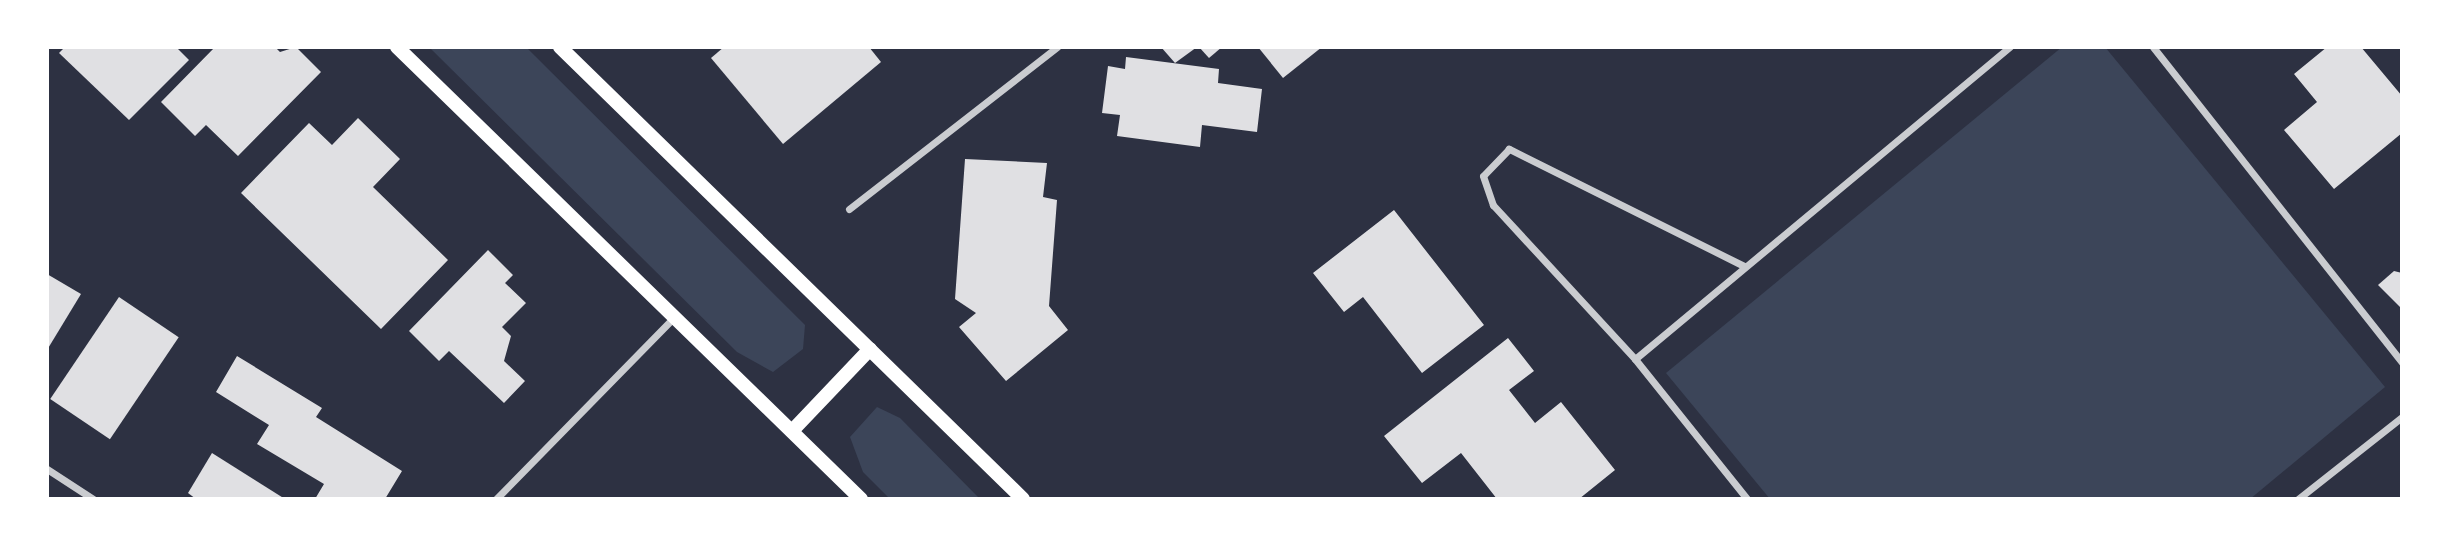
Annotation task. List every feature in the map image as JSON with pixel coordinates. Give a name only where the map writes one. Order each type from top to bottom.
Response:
[{"type":"main road","points":[[397,47],[861,499]]},
{"type":"main road","points":[[559,47],[1023,499]]},
{"type":"main road","points":[[792,431],[870,349]]},
{"type":"street","points":[[849,209],[1057,47]]},
{"type":"street","points":[[1635,359],[2010,47]]},
{"type":"street","points":[[2153,47],[2402,362]]},
{"type":"street","points":[[1744,266],[1509,149],[1483,176],[1493,205],[1635,359],[1747,499]]},
{"type":"street","points":[[496,499],[673,318]]},
{"type":"street","points":[[2298,499],[2402,417]]},
{"type":"street","points":[[47,468],[93,499]]},
{"type":"shaded area","points":[[429,47],[526,47],[805,325],[803,349],[773,372],[737,352]]},
{"type":"shaded area","points":[[2062,47],[2105,47],[2385,387],[2250,499],[1770,499],[1666,373]]},
{"type":"shaded area","points":[[877,407],[900,418],[980,499],[890,499],[863,472],[850,437]]},
{"type":"building","points":[[65,47],[176,47],[189,60],[129,120],[59,53]]},
{"type":"building","points":[[215,47],[275,47],[280,52],[296,47],[321,72],[238,156],[206,125],[195,136],[161,102]]},
{"type":"building","points":[[724,47],[869,47],[881,62],[783,144],[711,58]]},
{"type":"building","points":[[1161,47],[1197,47],[1175,63]]},
{"type":"building","points":[[1199,47],[1222,47],[1209,58]]},
{"type":"building","points":[[1258,47],[1322,47],[1283,78]]},
{"type":"building","points":[[2327,47],[2361,47],[2402,96],[2402,133],[2334,189],[2284,130],[2317,102],[2294,74]]},
{"type":"building","points":[[1126,57],[1219,69],[1218,83],[1262,89],[1257,132],[1202,125],[1200,147],[1117,136],[1120,115],[1102,113],[1108,66],[1125,69]]},
{"type":"building","points":[[358,118],[400,159],[373,187],[448,260],[381,329],[241,193],[309,123],[332,145]]},
{"type":"building","points":[[965,159],[1047,163],[1043,197],[1057,200],[1049,306],[1068,330],[1006,381],[959,327],[976,313],[955,299]]},
{"type":"building","points":[[1394,210],[1484,325],[1422,373],[1363,297],[1344,312],[1313,273]]},
{"type":"building","points":[[488,250],[513,275],[505,283],[526,303],[502,327],[511,336],[504,361],[525,381],[504,403],[449,351],[439,361],[409,331]]},
{"type":"building","points":[[2394,271],[2402,273],[2402,309],[2378,285]]},
{"type":"building","points":[[47,274],[81,294],[47,350]]},
{"type":"building","points":[[119,297],[179,337],[110,439],[50,399]]},
{"type":"building","points":[[1508,338],[1534,371],[1509,390],[1535,423],[1561,402],[1615,470],[1579,499],[1497,499],[1461,453],[1422,483],[1384,436]]},
{"type":"building","points":[[237,356],[322,408],[316,417],[402,471],[385,499],[315,499],[324,484],[257,444],[269,425],[216,392]]},
{"type":"building","points":[[212,453],[285,499],[196,499],[188,493]]}]
